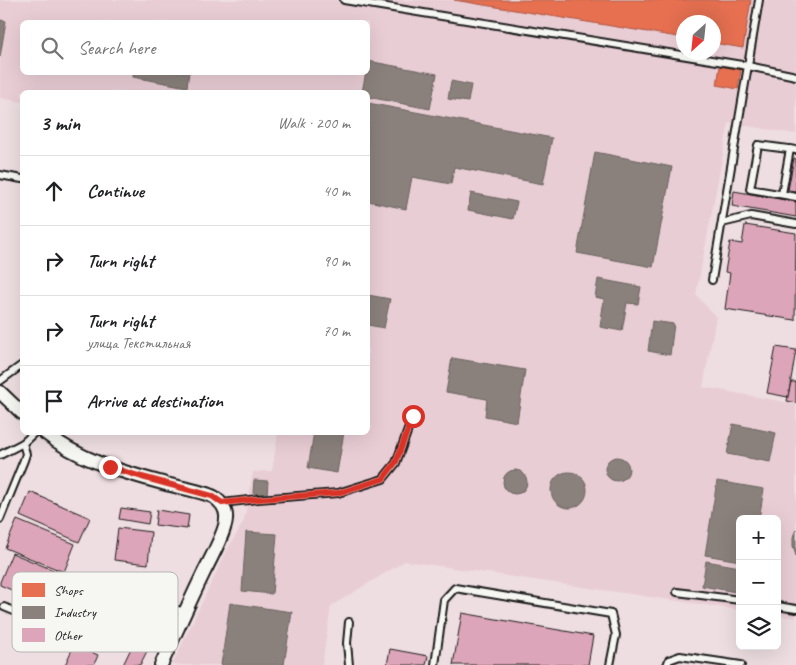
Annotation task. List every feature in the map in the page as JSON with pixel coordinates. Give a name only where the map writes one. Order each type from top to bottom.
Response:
[{"type":"street","points":[[0,392],[20,411]]},
{"type":"street","points":[[48,435],[77,454],[110,467],[212,496],[222,503],[226,519],[221,537],[178,627]]},
{"type":"street","points":[[161,665],[167,652]]},
{"type":"lane","points":[[344,0],[748,66],[796,76]]},
{"type":"lane","points":[[712,280],[759,0]]},
{"type":"lane","points":[[782,194],[793,149],[758,145],[750,188],[796,197]]},
{"type":"lane","points":[[0,175],[20,179]]},
{"type":"lane","points":[[722,223],[751,216],[796,224]]},
{"type":"lane","points":[[0,381],[20,366]]},
{"type":"lane","points":[[222,503],[338,493],[383,479],[396,462],[413,416]]},
{"type":"lane","points":[[0,455],[22,443],[31,435]]},
{"type":"lane","points":[[0,519],[26,454],[22,443]]},
{"type":"lane","points":[[434,665],[444,600],[455,588],[611,614],[616,634],[610,665]]},
{"type":"lane","points":[[678,592],[736,599]]},
{"type":"lane","points":[[781,607],[796,609]]},
{"type":"lane","points":[[4,608],[12,611]]},
{"type":"lane","points":[[178,610],[185,611]]},
{"type":"lane","points":[[349,622],[349,665]]},
{"type":"lane","points":[[667,665],[670,660],[680,656],[741,665]]},
{"type":"shaded area","points":[[0,0],[796,0],[796,134],[729,123],[696,295],[716,317],[703,387],[796,404],[796,618],[781,616],[781,515],[736,515],[736,609],[405,561],[331,606],[322,665],[172,665],[226,552],[244,521],[253,472],[272,471],[278,435],[370,435],[370,90],[20,90],[20,102],[0,98]]},
{"type":"building: Shops","points":[[454,0],[751,0],[743,48],[721,44],[721,15],[676,15],[676,37]]},
{"type":"building: Shops","points":[[720,66],[741,69],[738,89],[717,85]]},
{"type":"building: Industry","points":[[0,20],[6,21],[0,57]]},
{"type":"building: Industry","points":[[370,61],[437,74],[430,109],[370,97],[370,90],[362,90],[365,75],[370,75]]},
{"type":"building: Industry","points":[[133,75],[189,75],[187,87],[133,77]]},
{"type":"building: Industry","points":[[451,81],[471,85],[468,102],[448,99]]},
{"type":"building: Industry","points":[[370,103],[552,138],[543,184],[454,167],[451,184],[412,177],[406,209],[370,201]]},
{"type":"building: Industry","points":[[595,152],[672,167],[653,267],[577,253]]},
{"type":"building: Industry","points":[[471,193],[517,202],[513,219],[468,210]]},
{"type":"building: Industry","points":[[598,279],[641,287],[638,304],[627,303],[622,331],[600,327],[604,299],[595,297]]},
{"type":"building: Industry","points":[[370,295],[390,299],[384,328],[370,325]]},
{"type":"building: Industry","points":[[652,321],[674,324],[670,355],[648,351]]},
{"type":"building: Industry","points":[[452,358],[525,370],[517,422],[485,416],[487,399],[446,392]]},
{"type":"building: Industry","points":[[733,424],[776,433],[770,462],[727,454]]},
{"type":"building: Industry","points":[[314,435],[343,435],[337,473],[308,468]]},
{"type":"building: Industry","points":[[617,457],[622,458],[628,464],[628,474],[622,480],[617,481],[612,480],[606,474],[605,469],[606,464],[612,458]]},
{"type":"building: Industry","points":[[515,470],[520,471],[526,477],[526,487],[520,493],[515,494],[510,493],[504,487],[503,482],[504,477],[510,471]]},
{"type":"building: Industry","points":[[569,472],[576,473],[582,477],[586,483],[586,497],[582,503],[576,507],[569,508],[562,507],[556,503],[552,497],[551,490],[552,483],[556,477],[562,473]]},
{"type":"building: Industry","points":[[254,480],[268,481],[267,495],[253,493]]},
{"type":"building: Industry","points":[[717,481],[764,489],[760,515],[736,515],[736,560],[705,555]]},
{"type":"building: Industry","points":[[796,529],[796,556],[793,537]]},
{"type":"building: Industry","points":[[246,532],[277,534],[272,594],[242,591]]},
{"type":"building: Industry","points":[[706,561],[736,566],[736,592],[702,586]]},
{"type":"building: Industry","points":[[230,603],[292,612],[284,665],[221,665]]},
{"type":"building: Other","points":[[794,158],[796,159],[796,191],[788,190]]},
{"type":"building: Other","points":[[734,191],[796,202],[796,217],[732,206]]},
{"type":"building: Other","points":[[745,225],[796,233],[795,320],[725,309],[730,273],[725,272],[730,242],[742,244]]},
{"type":"building: Other","points":[[776,347],[796,350],[788,397],[767,393]]},
{"type":"building: Other","points":[[791,382],[796,382],[796,403],[787,401]]},
{"type":"building: Other","points":[[30,492],[90,518],[79,542],[20,516]]},
{"type":"building: Other","points":[[121,508],[150,512],[148,524],[119,519]]},
{"type":"building: Other","points":[[157,510],[189,515],[187,529],[155,525]]},
{"type":"building: Other","points":[[17,520],[75,544],[64,572],[5,548]]},
{"type":"building: Other","points":[[118,528],[151,532],[148,564],[114,560]]},
{"type":"building: Other","points":[[12,553],[58,572],[12,572],[12,590],[0,585]]},
{"type":"building: Other","points":[[462,613],[593,636],[588,665],[453,665]]},
{"type":"building: Other","points":[[390,649],[428,656],[426,665],[387,665]]},
{"type":"building: Other","points":[[71,652],[91,652],[98,655],[94,665],[65,665]]},
{"type":"building: Other","points":[[129,652],[146,652],[140,665],[123,665]]},
{"type":"route","points":[[110,467],[212,496],[222,503],[338,493],[383,479],[396,462],[413,416]]}]
